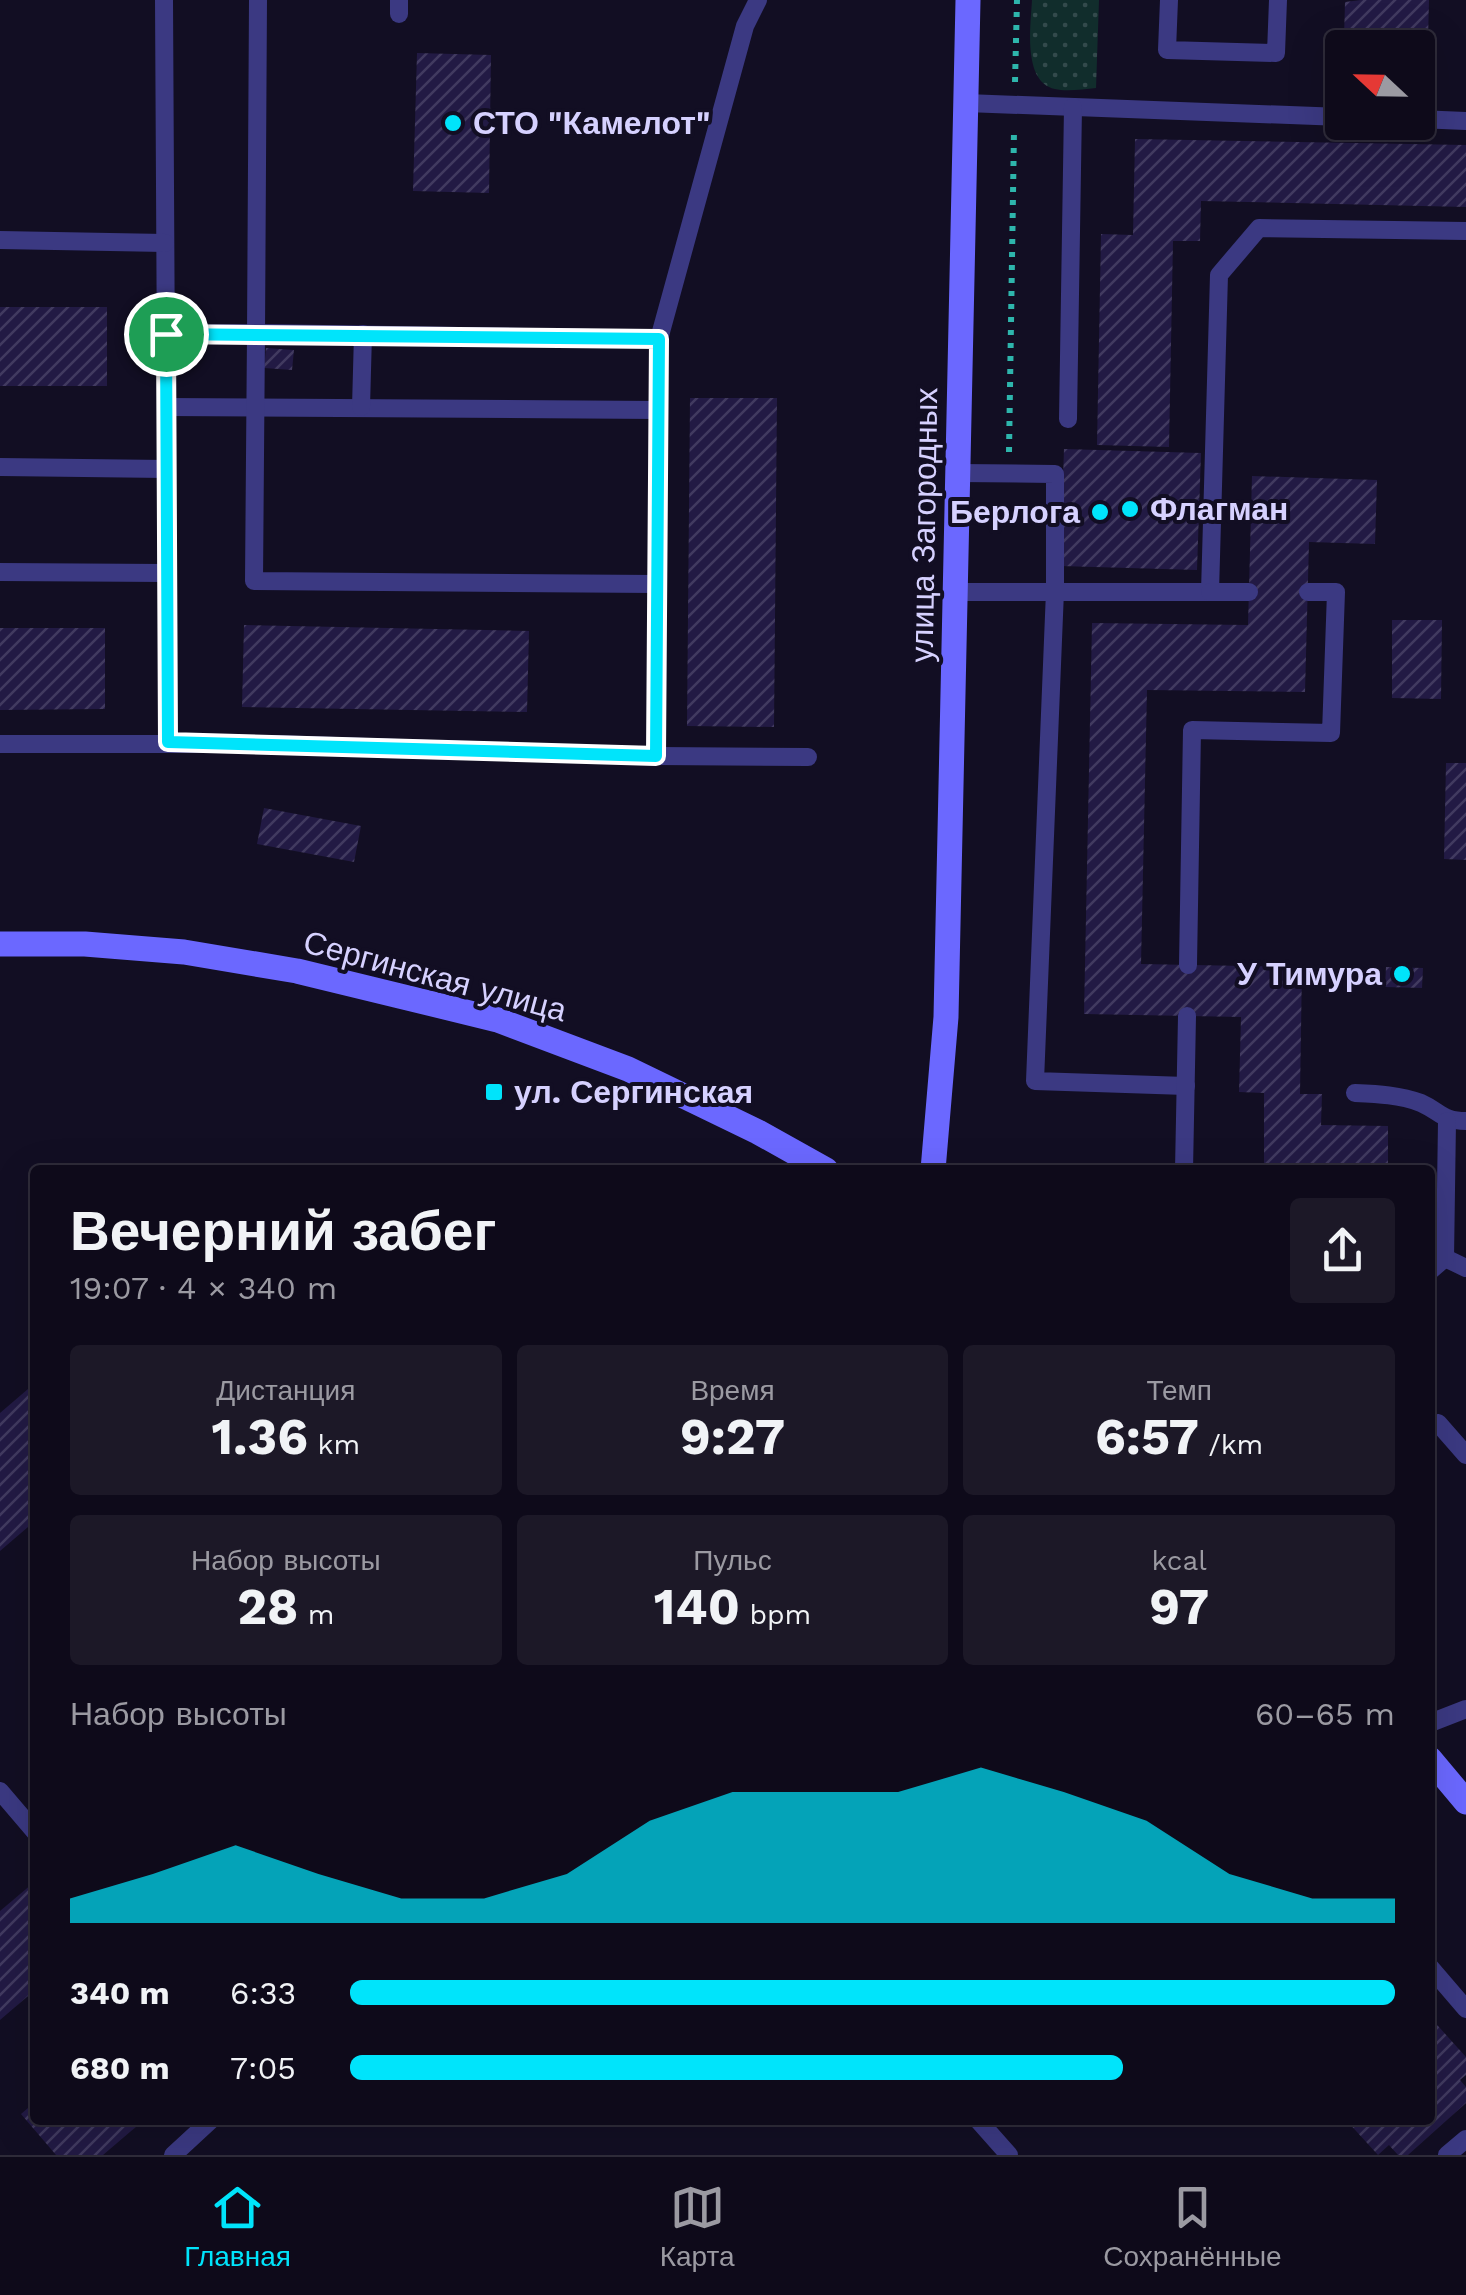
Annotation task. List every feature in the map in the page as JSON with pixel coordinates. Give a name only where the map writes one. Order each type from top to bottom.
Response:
[{"type":"main road","name":"улица Загородных","points":[[932,1165],[946,1018],[968,0]]},
{"type":"main road","name":"Сергинская улица","points":[[0,944],[85,944],[184,952],[297,971],[498,1020],[628,1069],[817,1165]]},
{"type":"main road","points":[[1435,1765],[1466,1802]]},
{"type":"lane","points":[[164,0],[168,742]]},
{"type":"lane","points":[[258,0],[254,581],[656,584]]},
{"type":"lane","points":[[656,756],[659,339],[746,26],[758,0]]},
{"type":"lane","points":[[1170,0],[1168,50],[1276,53],[1278,0]]},
{"type":"lane","points":[[966,102],[1325,115]]},
{"type":"lane","points":[[1068,419],[1073,107]]},
{"type":"lane","points":[[1435,120],[1466,121]]},
{"type":"lane","points":[[1210,592],[1219,276],[1259,228],[1466,231]]},
{"type":"lane","points":[[0,240],[166,243]]},
{"type":"lane","points":[[166,334],[659,339]]},
{"type":"lane","points":[[361,407],[363,334]]},
{"type":"lane","points":[[166,407],[659,410]]},
{"type":"lane","points":[[0,467],[166,468]]},
{"type":"lane","points":[[958,472],[1055,474],[1035,1081],[1186,1086]]},
{"type":"lane","points":[[0,572],[165,573]]},
{"type":"lane","points":[[956,592],[1249,592]]},
{"type":"lane","points":[[1188,965],[1192,730],[1330,733],[1336,592],[1308,592]]},
{"type":"lane","points":[[0,744],[168,742],[808,757]]},
{"type":"lane","points":[[1184,1165],[1188,1016]]},
{"type":"lane","points":[[1355,1092],[1393,1094],[1425,1104],[1456,1121],[1445,1258],[1435,1267]]},
{"type":"lane","points":[[1445,1258],[1466,1268]]},
{"type":"lane","points":[[1438,1424],[1466,1455]]},
{"type":"lane","points":[[1435,1721],[1466,1709]]},
{"type":"lane","points":[[0,1791],[30,1826]]},
{"type":"lane","points":[[1435,1973],[1466,2008]]},
{"type":"lane","points":[[173,2155],[206,2125]]},
{"type":"lane","points":[[982,2125],[1009,2155]]},
{"type":"lane","points":[[1447,2155],[1466,2139]]},
{"type":"path","points":[[1008,474],[1018,0]]},
{"type":"green space","points":[[1032,0],[1099,0],[1096,88],[1055,89],[1037,75],[1030,36]]},
{"type":"building","points":[[1429,0],[1428,30],[1344,30],[1345,2]]},
{"type":"building","name":"СТО \"Камелот\"","points":[[417,53],[491,55],[489,193],[413,191]]},
{"type":"building","points":[[1135,139],[1466,145],[1466,207],[1201,201],[1200,241],[1173,241],[1169,447],[1097,445],[1101,234],[1133,235]]},
{"type":"building","points":[[0,307],[107,307],[107,386],[0,386]]},
{"type":"building","points":[[266,348],[294,350],[292,370],[264,368]]},
{"type":"building","points":[[690,398],[777,398],[774,727],[687,726]]},
{"type":"building","name":"Флагман","points":[[1064,449],[1201,453],[1197,570],[1060,566]]},
{"type":"building","points":[[1252,476],[1377,480],[1375,544],[1309,542],[1305,692],[1147,690],[1141,964],[1302,967],[1300,1094],[1322,1094],[1321,1125],[1388,1126],[1388,1165],[1264,1165],[1264,1093],[1239,1092],[1241,1017],[1084,1014],[1092,623],[1248,625]]},
{"type":"building","points":[[1392,620],[1442,620],[1441,699],[1392,698]]},
{"type":"building","points":[[244,625],[529,631],[527,712],[242,707]]},
{"type":"building","points":[[0,628],[105,628],[105,709],[0,710]]},
{"type":"building","points":[[1446,763],[1466,763],[1466,860],[1444,859]]},
{"type":"building","points":[[264,808],[361,826],[354,862],[257,844]]},
{"type":"building","points":[[1386,967],[1423,968],[1422,988],[1385,987]]},
{"type":"building","points":[[30,1387],[30,1525],[0,1551],[0,1413]]},
{"type":"building","points":[[30,1886],[30,1994],[0,2020],[0,1911]]},
{"type":"building","points":[[1435,2023],[1466,2057],[1466,2075],[1460,2080],[1466,2087],[1466,2103],[1408,2155],[1398,2155],[1389,2145],[1378,2155],[1351,2125],[1435,2125]]},
{"type":"building","points":[[30,2106],[30,2125],[21,2114]]},
{"type":"building","points":[[30,2125],[138,2125],[103,2155],[56,2155]]},
{"type":"place","name":"СТО \"Камелот\"","points":[[453,123]]},
{"type":"place","name":"Флагман","points":[[1130,509]]},
{"type":"place","name":"Берлога","points":[[1100,512]]},
{"type":"place","name":"У Тимура","points":[[1402,974]]},
{"type":"place","name":"ул. Сергинская","points":[[494,1092]]},
{"type":"route","points":[[166,334],[659,339],[656,756],[168,742],[166,334]]}]
